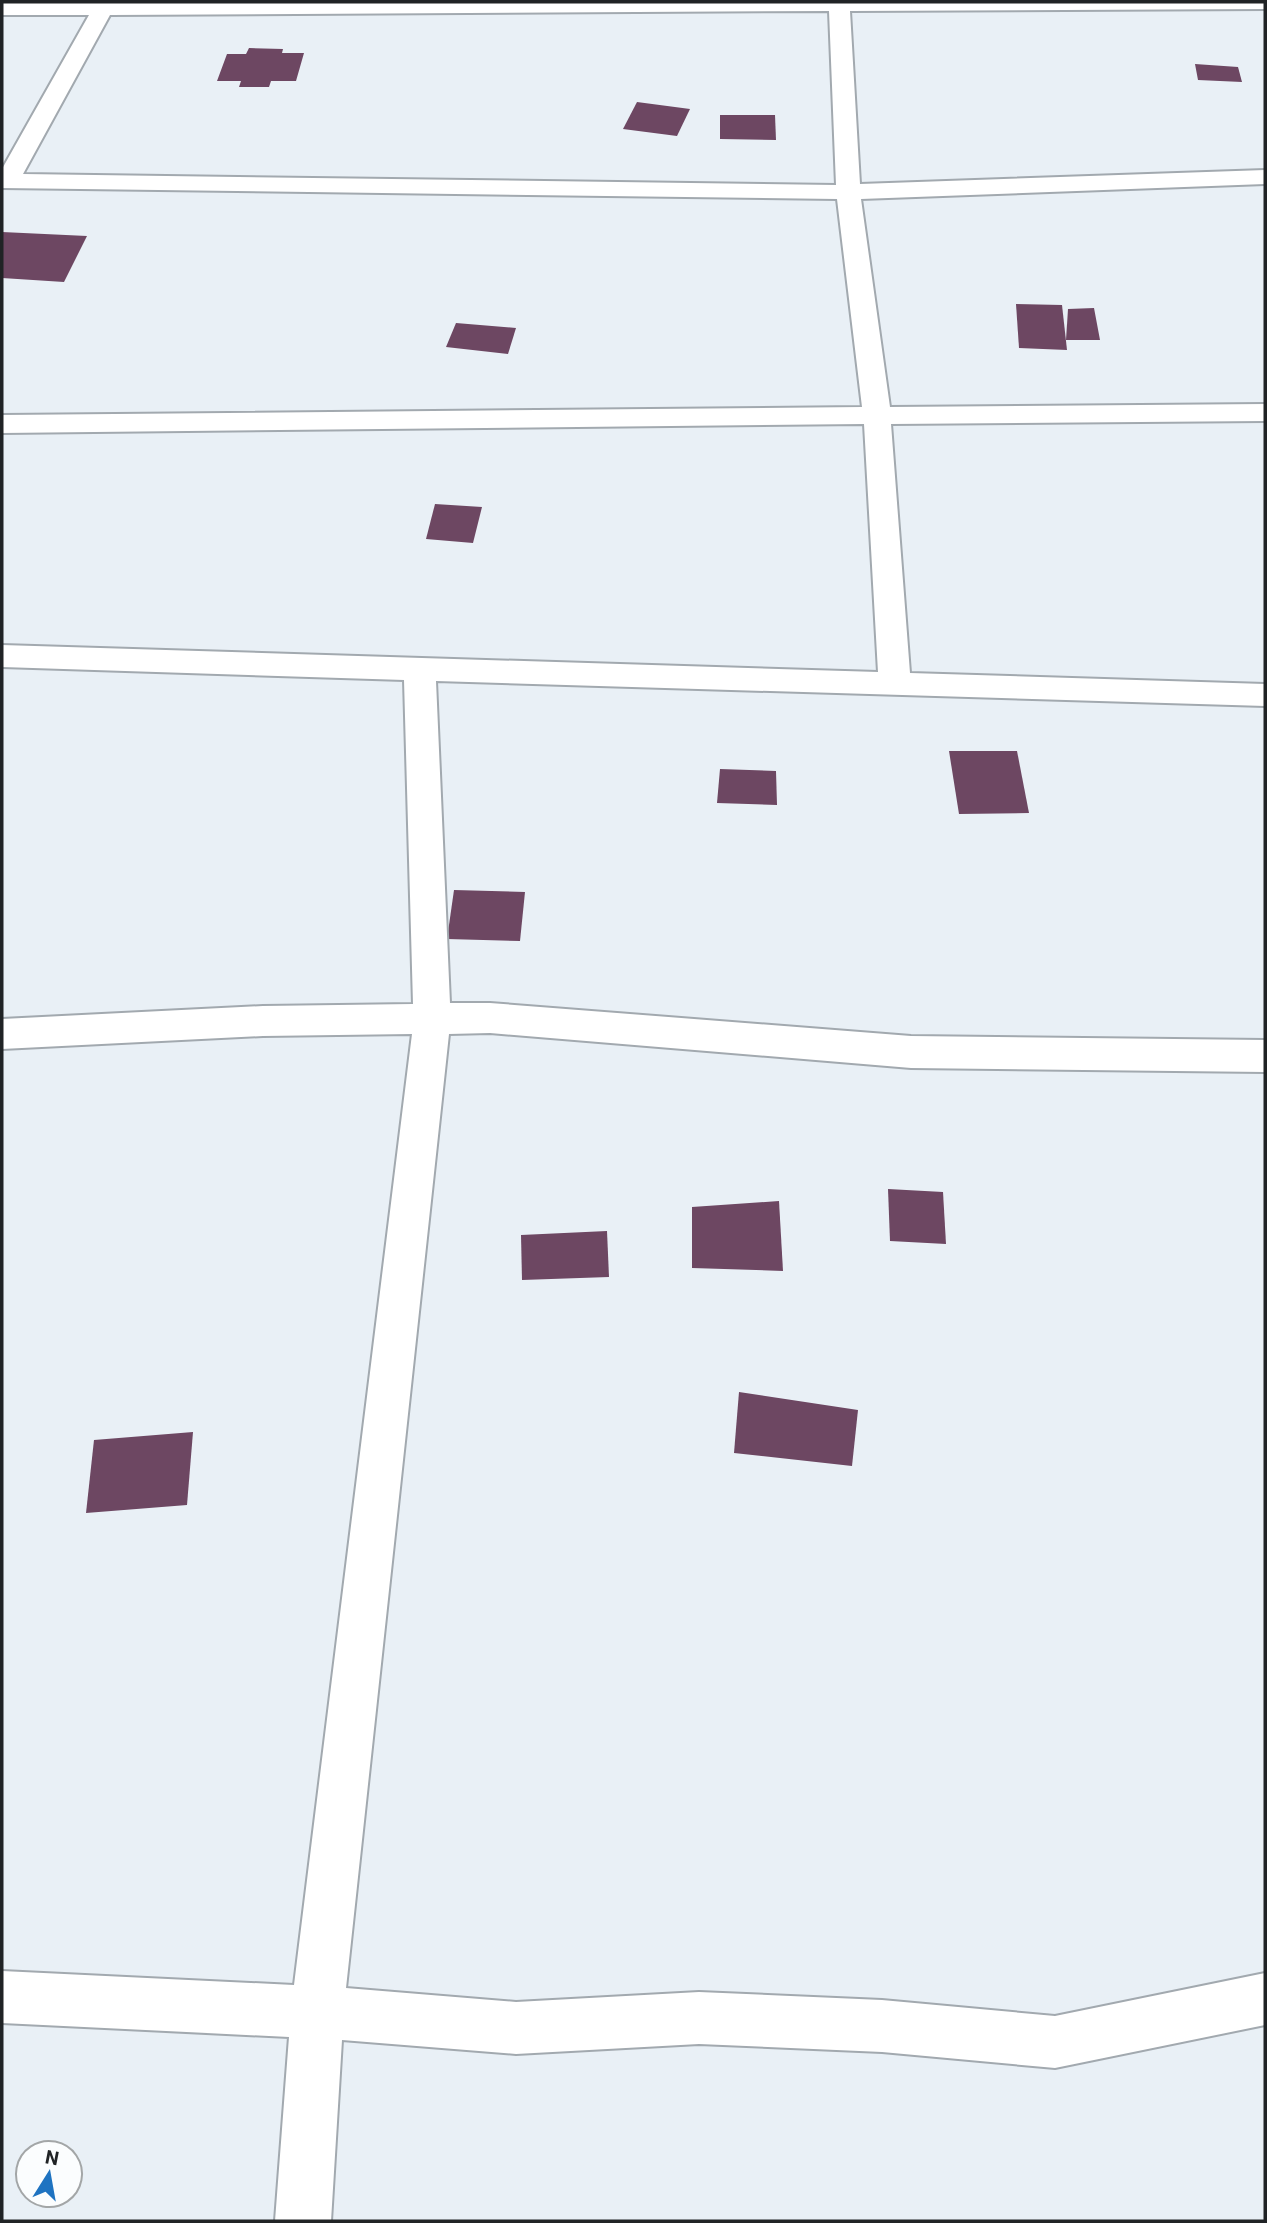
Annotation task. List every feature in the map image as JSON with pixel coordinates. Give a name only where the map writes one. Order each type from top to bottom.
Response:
[{"type":"street","points":[[2,9],[483,4],[839,6],[1265,3]]},
{"type":"street","points":[[839,6],[848,192],[877,416],[895,684]]},
{"type":"street","points":[[103,8],[5,181],[848,192],[1265,177]]},
{"type":"street","points":[[2,424],[1265,412]]},
{"type":"street","points":[[2,656],[1265,695]]},
{"type":"street","points":[[303,2221],[317,2012],[432,1019],[420,669]]},
{"type":"street","points":[[2,1034],[264,1021],[490,1018],[911,1052],[1265,1056]]},
{"type":"street","points":[[2,1997],[317,2012],[516,2028],[699,2018],[882,2026],[1055,2042],[1265,1999]]},
{"type":"building","points":[[249,48],[304,53],[296,81],[271,81],[269,87],[239,87],[241,81],[217,81],[227,54],[246,54]]},
{"type":"building","points":[[1195,64],[1238,67],[1242,82],[1198,80]]},
{"type":"building","points":[[637,102],[690,109],[677,136],[623,129]]},
{"type":"building","points":[[720,115],[775,115],[776,140],[720,139]]},
{"type":"building","points":[[2,232],[87,236],[64,282],[2,278]]},
{"type":"building","points":[[1016,304],[1062,305],[1067,350],[1019,348]]},
{"type":"building","points":[[1094,308],[1100,340],[1066,340],[1068,309]]},
{"type":"building","points":[[456,323],[516,328],[508,354],[446,347]]},
{"type":"building","points":[[435,504],[482,507],[473,543],[426,539]]},
{"type":"building","points":[[949,751],[1017,751],[1029,813],[959,814]]},
{"type":"building","points":[[720,769],[776,771],[777,805],[717,803]]},
{"type":"building","points":[[454,890],[525,892],[520,941],[447,939]]},
{"type":"building","points":[[888,1189],[943,1192],[946,1244],[890,1241]]},
{"type":"building","points":[[779,1201],[783,1271],[692,1268],[692,1207]]},
{"type":"building","points":[[607,1231],[609,1277],[522,1280],[521,1235]]},
{"type":"building","points":[[739,1392],[858,1410],[852,1466],[734,1453]]},
{"type":"building","points":[[193,1432],[187,1505],[86,1513],[94,1440]]}]
